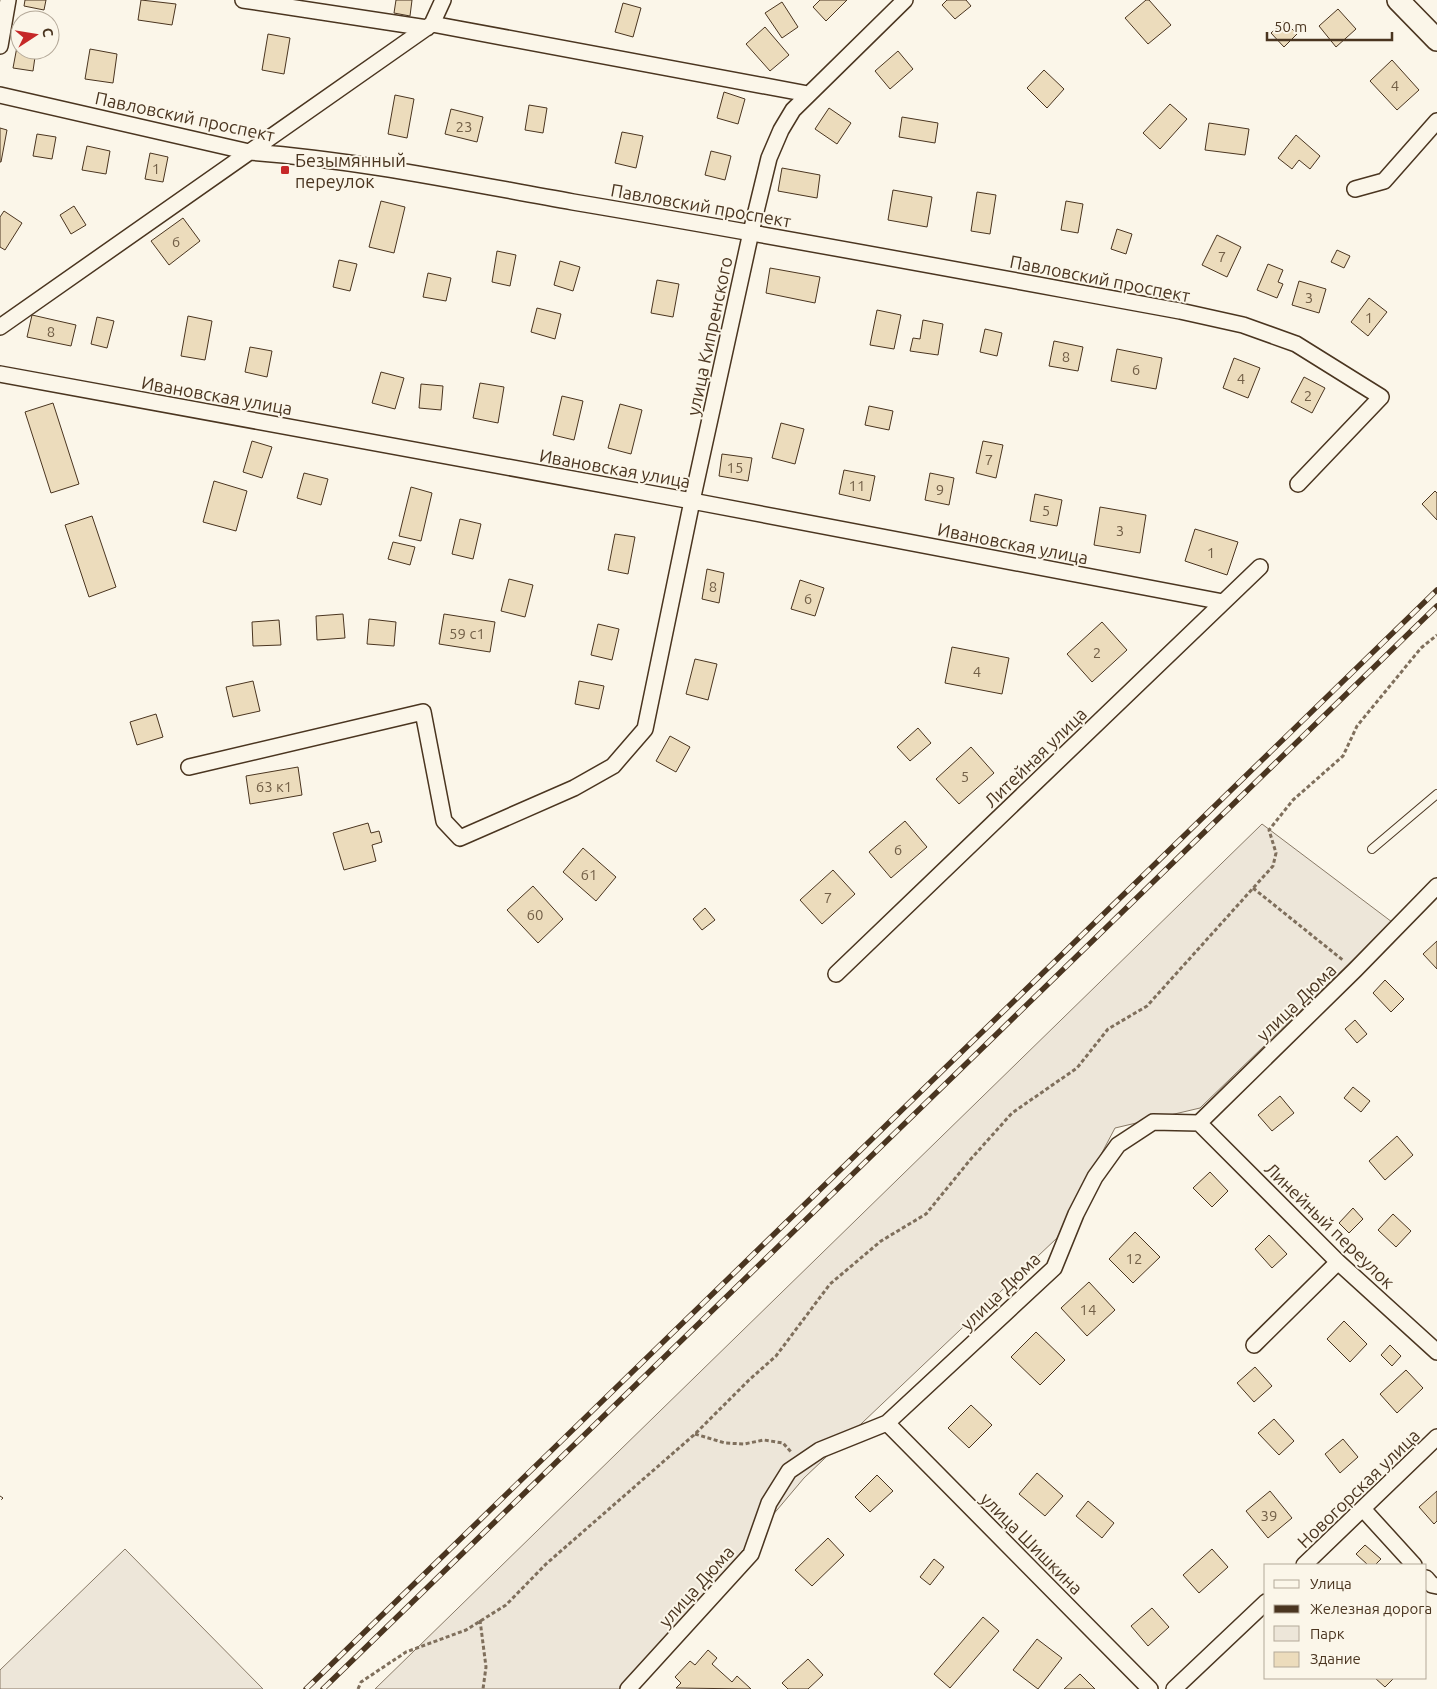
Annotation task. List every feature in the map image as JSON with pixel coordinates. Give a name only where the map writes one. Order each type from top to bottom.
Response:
[{"type":"main road","points":[[1398,0],[1437,40]]},
{"type":"street","points":[[0,46],[8,0]]},
{"type":"street","points":[[243,0],[430,26],[808,94]]},
{"type":"street","points":[[0,327],[430,26],[443,0]]},
{"type":"street","name":"улица Кипренского","points":[[189,767],[423,712],[444,821],[460,838],[574,788],[613,766],[645,729],[692,501],[769,158],[781,130],[793,110],[905,0]]},
{"type":"street","name":"Павловский проспект","points":[[0,95],[249,152],[354,164],[751,232],[1180,311],[1243,325],[1296,344],[1381,397],[1298,484]]},
{"type":"street","points":[[1355,189],[1384,182],[1437,121]]},
{"type":"street","name":"Ивановская улица","points":[[0,374],[692,501],[1223,602]]},
{"type":"street","name":"Литейная улица","points":[[836,974],[1260,567]]},
{"type":"street","name":"улица Дюма","points":[[628,1689],[751,1554],[769,1502],[788,1471],[820,1450],[887,1423],[1054,1268],[1076,1214],[1095,1177],[1118,1145],[1153,1122],[1199,1123],[1355,970],[1437,886]]},
{"type":"street","name":"Линейный переулок","points":[[1199,1123],[1338,1262],[1437,1352]]},
{"type":"street","points":[[1254,1345],[1338,1262]]},
{"type":"street","name":"улица Шишкина","points":[[887,1423],[1150,1689]]},
{"type":"street","name":"Новогорская улица","points":[[1305,1564],[1437,1437]]},
{"type":"street","points":[[1362,1509],[1413,1564]]},
{"type":"street","points":[[1427,1579],[1432,1585],[1437,1586]]},
{"type":"street","points":[[1174,1689],[1264,1604]]},
{"type":"lane","points":[[1372,849],[1437,794]]},
{"type":"path","points":[[358,1689],[361,1682],[406,1652],[466,1630],[506,1605],[546,1564],[695,1434],[736,1392],[776,1356],[830,1284],[881,1240],[926,1214],[970,1160],[1012,1113],[1078,1068],[1108,1029],[1147,1006],[1273,866],[1276,853],[1269,830],[1293,800],[1343,756],[1357,726],[1421,648],[1437,635]]},
{"type":"path","points":[[1253,888],[1355,970]]},
{"type":"path","points":[[695,1434],[725,1443],[744,1444],[764,1440],[783,1443],[801,1463]]},
{"type":"path","points":[[480,1620],[486,1666],[483,1689]]},
{"type":"green space","points":[[1262,824],[1392,922],[1200,1108],[1115,1128],[1057,1238],[804,1478],[626,1689],[375,1689]]},
{"type":"green space","points":[[125,1549],[263,1689],[0,1689],[0,1670]]},
{"type":"building","points":[[25,0],[46,0],[44,10],[24,6]]},
{"type":"building","points":[[141,0],[176,4],[172,25],[138,20]]},
{"type":"building","points":[[396,0],[412,0],[410,16],[394,13]]},
{"type":"building","points":[[820,0],[847,0],[826,21],[813,7]]},
{"type":"building","points":[[947,0],[966,0],[971,6],[955,19],[942,5]]},
{"type":"building","points":[[1146,0],[1149,0],[1171,25],[1148,44],[1125,18]]},
{"type":"building","points":[[782,2],[798,27],[782,38],[765,13]]},
{"type":"building","points":[[623,3],[641,8],[633,37],[615,32]]},
{"type":"building","points":[[1338,9],[1356,29],[1336,47],[1319,26]]},
{"type":"building","points":[[1284,21],[1297,34],[1284,47],[1271,33]]},
{"type":"building","points":[[765,27],[789,55],[770,71],[746,44]]},
{"type":"building","points":[[268,34],[290,38],[284,74],[262,70]]},
{"type":"building","points":[[90,49],[117,54],[113,83],[85,79]]},
{"type":"building","points":[[898,51],[913,69],[890,89],[875,71]]},
{"type":"building","points":[[14,60],[35,60],[33,71],[13,68]]},
{"type":"building","points":[[1392,60],[1419,90],[1397,110],[1370,81]]},
{"type":"building","points":[[1044,70],[1064,89],[1047,108],[1027,88]]},
{"type":"building","points":[[724,92],[745,99],[738,124],[717,118]]},
{"type":"building","points":[[395,95],[414,99],[407,138],[388,134]]},
{"type":"building","points":[[1170,104],[1187,119],[1160,149],[1143,133]]},
{"type":"building","points":[[529,105],[547,108],[543,133],[525,130]]},
{"type":"building","points":[[829,108],[851,123],[837,144],[815,129]]},
{"type":"building","points":[[451,109],[483,117],[477,142],[445,134]]},
{"type":"building","points":[[902,117],[938,123],[935,143],[899,137]]},
{"type":"building","points":[[1209,123],[1249,129],[1245,155],[1205,150]]},
{"type":"building","points":[[0,128],[7,130],[1,162],[0,162]]},
{"type":"building","points":[[622,132],[643,136],[636,168],[615,163]]},
{"type":"building","points":[[37,134],[56,137],[52,159],[33,156]]},
{"type":"building","points":[[1296,135],[1320,156],[1310,169],[1299,160],[1292,169],[1278,158]]},
{"type":"building","points":[[87,146],[110,151],[106,174],[82,170]]},
{"type":"building","points":[[711,151],[731,156],[725,180],[705,175]]},
{"type":"building","points":[[150,153],[168,157],[163,182],[145,179]]},
{"type":"building","points":[[782,168],[820,175],[817,198],[778,191]]},
{"type":"building","points":[[893,190],[932,197],[927,227],[888,220]]},
{"type":"building","points":[[977,192],[996,195],[990,234],[971,231]]},
{"type":"building","points":[[381,201],[405,207],[394,253],[369,247]]},
{"type":"building","points":[[1066,201],[1083,204],[1078,233],[1061,230]]},
{"type":"building","points":[[74,206],[86,225],[71,234],[60,215]]},
{"type":"building","points":[[4,211],[22,223],[5,250],[0,247],[0,217]]},
{"type":"building","points":[[183,218],[200,241],[169,265],[151,241]]},
{"type":"building","points":[[1117,229],[1132,234],[1126,254],[1111,249]]},
{"type":"building","points":[[1217,235],[1241,247],[1227,277],[1202,265]]},
{"type":"building","points":[[1337,250],[1350,256],[1344,268],[1331,262]]},
{"type":"building","points":[[497,251],[516,255],[510,286],[492,282]]},
{"type":"building","points":[[339,260],[357,264],[350,291],[333,287]]},
{"type":"building","points":[[560,261],[580,267],[573,291],[554,285]]},
{"type":"building","points":[[1268,264],[1283,270],[1278,282],[1283,284],[1277,298],[1257,290]]},
{"type":"building","points":[[770,268],[820,277],[815,303],[766,293]]},
{"type":"building","points":[[428,273],[451,278],[446,301],[423,297]]},
{"type":"building","points":[[657,280],[679,284],[673,317],[651,313]]},
{"type":"building","points":[[1299,281],[1326,289],[1319,313],[1292,305]]},
{"type":"building","points":[[1369,298],[1387,312],[1368,336],[1351,322]]},
{"type":"building","points":[[537,308],[561,314],[555,339],[531,332]]},
{"type":"building","points":[[877,310],[901,315],[894,349],[870,345]]},
{"type":"building","points":[[32,315],[76,325],[71,346],[27,337]]},
{"type":"building","points":[[188,316],[212,321],[205,360],[181,356]]},
{"type":"building","points":[[97,317],[114,321],[107,348],[91,344]]},
{"type":"building","points":[[923,320],[943,324],[938,355],[910,351],[913,338],[920,339]]},
{"type":"building","points":[[985,329],[1002,333],[997,356],[980,352]]},
{"type":"building","points":[[1054,341],[1083,347],[1078,371],[1049,366]]},
{"type":"building","points":[[250,347],[272,351],[267,377],[245,372]]},
{"type":"building","points":[[1117,349],[1162,358],[1156,389],[1111,381]]},
{"type":"building","points":[[1234,358],[1260,368],[1248,398],[1223,388]]},
{"type":"building","points":[[381,372],[404,378],[395,409],[372,403]]},
{"type":"building","points":[[1304,377],[1325,388],[1312,413],[1291,402]]},
{"type":"building","points":[[480,383],[504,387],[498,423],[473,418]]},
{"type":"building","points":[[421,384],[443,386],[441,410],[419,408]]},
{"type":"building","points":[[562,396],[583,401],[574,440],[553,435]]},
{"type":"building","points":[[53,403],[79,484],[51,493],[25,412]]},
{"type":"building","points":[[620,404],[642,410],[631,454],[608,448]]},
{"type":"building","points":[[869,406],[893,411],[889,430],[865,425]]},
{"type":"building","points":[[781,423],[804,429],[795,464],[772,458]]},
{"type":"building","points":[[252,441],[272,447],[262,478],[243,472]]},
{"type":"building","points":[[983,441],[1003,445],[996,478],[976,473]]},
{"type":"building","points":[[722,454],[752,458],[748,481],[719,476]]},
{"type":"building","points":[[844,470],[875,476],[870,501],[839,494]]},
{"type":"building","points":[[304,473],[328,479],[321,505],[297,498]]},
{"type":"building","points":[[930,473],[954,478],[949,505],[925,500]]},
{"type":"building","points":[[214,481],[247,491],[236,531],[203,522]]},
{"type":"building","points":[[411,487],[432,493],[421,541],[399,536]]},
{"type":"building","points":[[1435,491],[1437,493],[1437,520],[1422,504]]},
{"type":"building","points":[[1035,494],[1062,500],[1057,526],[1030,521]]},
{"type":"building","points":[[1100,507],[1146,515],[1140,553],[1094,545]]},
{"type":"building","points":[[92,516],[116,587],[89,597],[65,525]]},
{"type":"building","points":[[460,519],[481,524],[473,559],[452,554]]},
{"type":"building","points":[[1195,529],[1238,542],[1227,575],[1185,561]]},
{"type":"building","points":[[615,534],[635,537],[628,574],[608,570]]},
{"type":"building","points":[[393,542],[415,547],[410,565],[388,559]]},
{"type":"building","points":[[707,569],[724,573],[719,603],[702,599]]},
{"type":"building","points":[[509,579],[533,585],[525,617],[501,611]]},
{"type":"building","points":[[800,580],[824,588],[815,616],[791,609]]},
{"type":"building","points":[[343,614],[345,638],[317,640],[316,616]]},
{"type":"building","points":[[444,614],[495,622],[490,652],[439,644]]},
{"type":"building","points":[[369,619],[396,622],[394,646],[367,644]]},
{"type":"building","points":[[279,620],[281,645],[253,646],[252,622]]},
{"type":"building","points":[[1102,622],[1127,650],[1092,682],[1067,654]]},
{"type":"building","points":[[598,624],[619,629],[612,660],[591,655]]},
{"type":"building","points":[[952,647],[1009,658],[1002,694],[945,683]]},
{"type":"building","points":[[695,659],[717,664],[708,700],[686,694]]},
{"type":"building","points":[[253,681],[260,711],[233,717],[226,687]]},
{"type":"building","points":[[579,681],[604,686],[599,709],[575,704]]},
{"type":"building","points":[[156,714],[163,737],[137,745],[130,722]]},
{"type":"building","points":[[918,728],[931,743],[910,761],[897,747]]},
{"type":"building","points":[[670,736],[690,747],[676,772],[656,761]]},
{"type":"building","points":[[971,747],[994,773],[959,804],[936,779]]},
{"type":"building","points":[[298,767],[302,795],[250,804],[246,776]]},
{"type":"building","points":[[905,821],[927,847],[891,878],[869,852]]},
{"type":"building","points":[[368,823],[371,833],[379,831],[382,842],[372,845],[376,861],[344,870],[333,833]]},
{"type":"building","points":[[583,848],[616,877],[596,901],[563,872]]},
{"type":"building","points":[[833,870],[855,894],[822,924],[800,900]]},
{"type":"building","points":[[533,886],[563,919],[538,943],[507,910]]},
{"type":"building","points":[[705,908],[715,920],[702,930],[693,919]]},
{"type":"building","points":[[1437,941],[1437,969],[1423,954]]},
{"type":"building","points":[[1385,980],[1404,999],[1391,1012],[1373,993]]},
{"type":"building","points":[[1355,1020],[1367,1034],[1357,1043],[1345,1029]]},
{"type":"building","points":[[1353,1087],[1370,1101],[1361,1112],[1344,1098]]},
{"type":"building","points":[[1280,1096],[1294,1113],[1272,1131],[1258,1115]]},
{"type":"building","points":[[1397,1136],[1413,1155],[1385,1180],[1369,1161]]},
{"type":"building","points":[[1210,1172],[1228,1191],[1212,1207],[1193,1188]]},
{"type":"building","points":[[1353,1208],[1363,1219],[1349,1233],[1339,1223]]},
{"type":"building","points":[[1393,1214],[1411,1231],[1396,1247],[1378,1230]]},
{"type":"building","points":[[1135,1232],[1160,1257],[1133,1283],[1109,1259]]},
{"type":"building","points":[[1269,1235],[1287,1254],[1272,1268],[1255,1249]]},
{"type":"building","points":[[1089,1282],[1115,1310],[1087,1336],[1061,1308]]},
{"type":"building","points":[[1344,1321],[1367,1344],[1350,1362],[1327,1339]]},
{"type":"building","points":[[1036,1332],[1065,1360],[1040,1385],[1011,1357]]},
{"type":"building","points":[[1390,1345],[1401,1356],[1392,1366],[1381,1355]]},
{"type":"building","points":[[1255,1367],[1272,1386],[1254,1402],[1237,1383]]},
{"type":"building","points":[[1406,1370],[1423,1388],[1397,1413],[1380,1394]]},
{"type":"building","points":[[971,1405],[992,1425],[969,1448],[948,1428]]},
{"type":"building","points":[[1274,1419],[1294,1441],[1279,1455],[1258,1433]]},
{"type":"building","points":[[1343,1439],[1358,1457],[1340,1473],[1325,1454]]},
{"type":"building","points":[[1037,1473],[1063,1496],[1045,1516],[1019,1494]]},
{"type":"building","points":[[877,1475],[893,1491],[870,1512],[855,1497]]},
{"type":"building","points":[[1270,1491],[1292,1518],[1268,1538],[1246,1511]]},
{"type":"building","points":[[1437,1491],[1437,1521],[1434,1524],[1419,1507]]},
{"type":"building","points":[[1088,1501],[1114,1523],[1102,1538],[1076,1516]]},
{"type":"building","points":[[828,1538],[844,1555],[812,1586],[795,1570]]},
{"type":"building","points":[[1365,1545],[1381,1559],[1376,1564],[1367,1564],[1356,1554]]},
{"type":"building","points":[[1212,1549],[1228,1567],[1199,1593],[1183,1575]]},
{"type":"building","points":[[934,1559],[944,1567],[930,1585],[920,1577]]},
{"type":"building","points":[[1152,1608],[1169,1627],[1148,1646],[1131,1626]]},
{"type":"building","points":[[983,1617],[999,1631],[950,1688],[934,1674]]},
{"type":"building","points":[[1037,1639],[1062,1658],[1038,1689],[1013,1670]]},
{"type":"building","points":[[708,1650],[717,1658],[712,1664],[732,1682],[737,1676],[751,1689],[676,1688],[681,1683],[675,1677],[690,1661],[695,1665]]},
{"type":"building","points":[[808,1659],[823,1675],[808,1689],[788,1689],[782,1683]]},
{"type":"building","points":[[1080,1674],[1095,1689],[1064,1689]]},
{"type":"building","points":[[1376,1679],[1393,1679],[1385,1687]]},
{"type":"railway","points":[[306,1689],[1437,590]]},
{"type":"railway","points":[[323,1689],[1437,606]]},
{"type":"fence","points":[[0,1496],[3,1498],[0,1501]]},
{"type":"place","name":"Безымянный переулок","points":[[285,170]]}]
